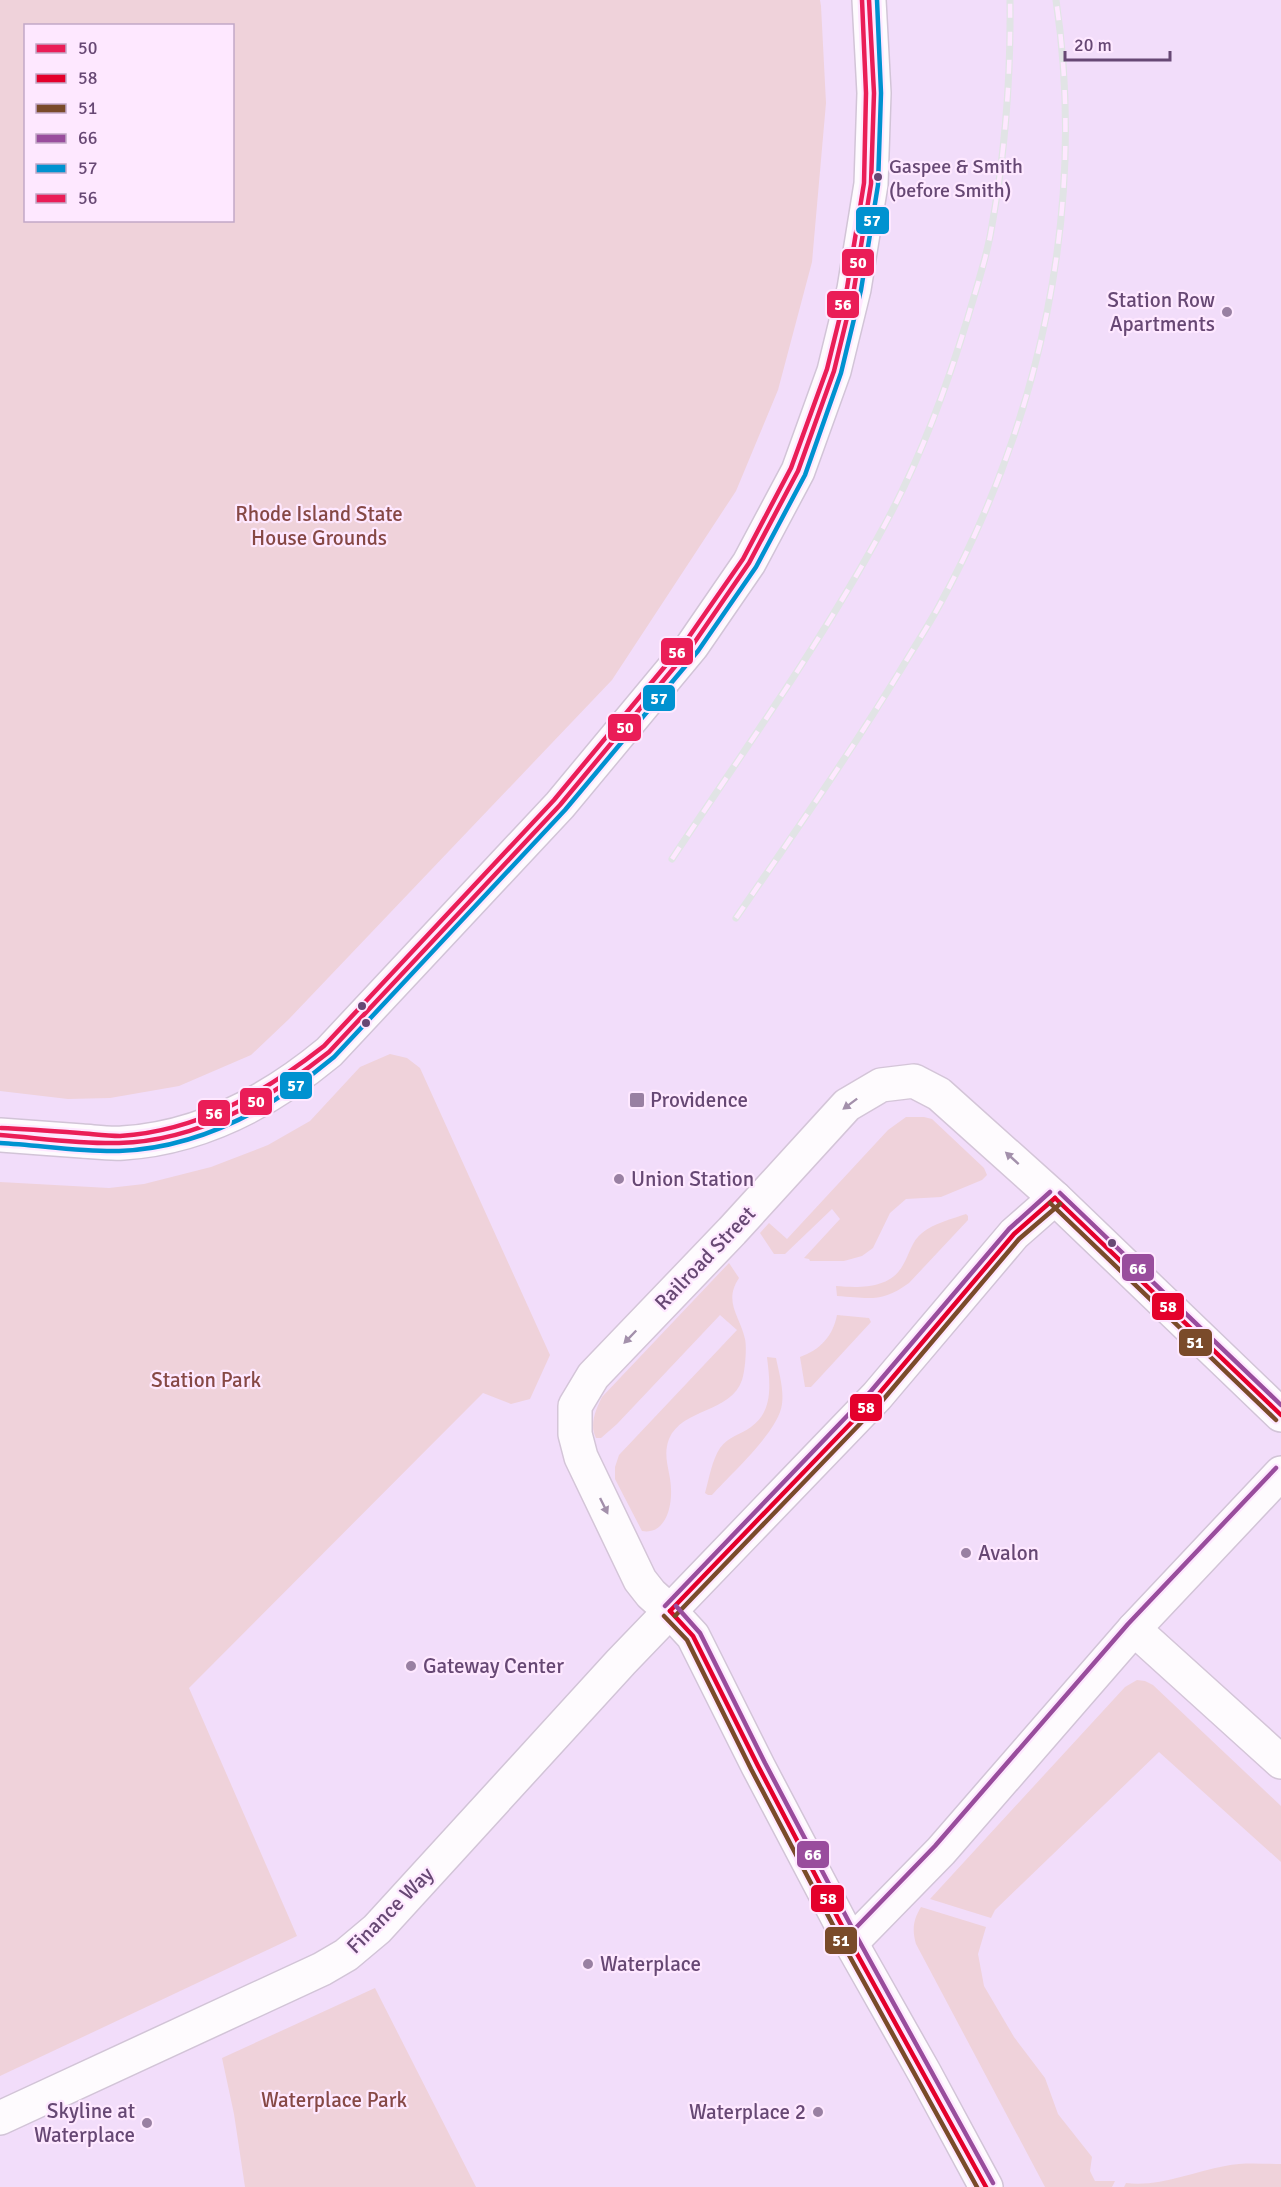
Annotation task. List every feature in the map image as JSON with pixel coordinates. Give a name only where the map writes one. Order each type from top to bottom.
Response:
[{"type":"street","points":[[0,1135],[113,1143],[159,1138],[218,1121],[286,1085],[328,1052],[560,805],[692,646],[749,563],[798,471],[834,371],[854,289],[871,184],[874,93],[869,0]]},
{"type":"street","name":"Railroad Street","points":[[986,2187],[851,1943],[693,1636],[640,1580],[581,1457],[575,1434],[575,1406],[592,1376],[732,1232],[847,1105],[880,1085],[914,1081],[939,1094],[1055,1198],[1281,1415]]},
{"type":"street","name":"Finance Way","points":[[0,2118],[280,1990],[346,1956],[376,1929],[670,1611],[877,1396],[1014,1234],[1055,1198]]},
{"type":"street","points":[[851,1943],[941,1851],[1134,1629],[1281,1473]]},
{"type":"street","points":[[1134,1629],[1281,1762]]},
{"type":"shaded area","points":[[0,0],[1281,0],[1281,2187],[0,2187]]},
{"type":"green space","name":"Rhode Island State House Grounds","points":[[0,0],[820,0],[826,103],[812,262],[778,390],[736,491],[612,680],[289,1019],[251,1055],[179,1086],[110,1098],[68,1099],[0,1091]]},
{"type":"green space","name":"Station Park","points":[[390,1054],[407,1058],[420,1068],[550,1355],[530,1399],[511,1404],[483,1393],[189,1688],[297,1936],[0,2076],[0,1182],[109,1188],[144,1184],[211,1167],[268,1145],[310,1121],[360,1067]]},
{"type":"green space","points":[[906,1117],[932,1119],[984,1168],[987,1175],[982,1180],[941,1197],[906,1199],[890,1213],[873,1248],[862,1256],[844,1261],[810,1261],[804,1258],[840,1219],[832,1209],[785,1254],[774,1254],[760,1233],[769,1223],[787,1239],[888,1130]]},
{"type":"green space","points":[[966,1214],[968,1220],[909,1283],[891,1294],[875,1298],[837,1296],[836,1286],[864,1287],[890,1279],[903,1265],[918,1236],[938,1224]]},
{"type":"green space","points":[[729,1263],[739,1278],[732,1294],[734,1309],[746,1343],[742,1380],[728,1399],[684,1421],[675,1429],[669,1439],[666,1452],[671,1489],[666,1519],[656,1529],[642,1531],[615,1479],[615,1467],[619,1455],[737,1330],[720,1315],[601,1438],[596,1438],[593,1428],[596,1412],[602,1397]]},
{"type":"green space","points":[[837,1315],[869,1318],[871,1322],[811,1387],[805,1387],[800,1357],[825,1341]]},
{"type":"green space","points":[[767,1357],[776,1358],[780,1375],[782,1404],[779,1415],[753,1452],[712,1495],[708,1495],[705,1493],[709,1476],[720,1448],[731,1438],[751,1427],[764,1413],[769,1395]]},
{"type":"green space","points":[[1137,1680],[1153,1685],[1281,1806],[1281,1862],[1159,1752],[995,1910],[991,1918],[930,1899],[1125,1687]]},
{"type":"green space","points":[[921,1907],[986,1927],[978,1954],[984,1986],[1014,2037],[1045,2078],[1058,2114],[1092,2157],[1090,2171],[1095,2181],[1115,2181],[1112,2187],[1045,2187],[916,1944],[914,1925]]},
{"type":"green space","name":"Waterplace Park","points":[[375,1988],[476,2187],[245,2187],[234,2114],[222,2058]]},
{"type":"green space","points":[[1281,2164],[1281,2187],[1124,2187],[1126,2183],[1164,2181],[1232,2165]]},
{"type":"railway","points":[[672,859],[834,613],[896,503],[931,425],[968,317],[991,231],[1006,116],[1010,0]]},
{"type":"railway","points":[[736,918],[861,734],[930,622],[974,536],[1004,463],[1029,389],[1047,312],[1059,235],[1065,157],[1064,78],[1056,0]]},
{"type":"transit line","name":"56","points":[[1,1128],[115,1136],[149,1133],[203,1118],[229,1107],[254,1094],[301,1063],[324,1046],[554,800],[686,641],[743,559],[791,468],[827,369],[847,288],[864,183],[866,93],[862,0]]},
{"type":"transit line","name":"50","points":[[0,1135],[104,1143],[148,1140],[177,1135],[231,1115],[306,1070],[329,1052],[560,805],[692,646],[749,563],[798,471],[834,371],[854,289],[871,184],[874,93],[869,0]]},
{"type":"transit line","name":"57","points":[[0,1143],[119,1151],[178,1142],[234,1122],[261,1108],[311,1075],[334,1057],[565,810],[698,651],[756,567],[805,475],[841,373],[861,290],[878,185],[881,93],[877,0]]},
{"type":"transit line","name":"66","points":[[665,1606],[871,1391],[1009,1229],[1050,1192]]},
{"type":"transit line","name":"66","points":[[1060,1193],[1281,1405]]},
{"type":"transit line","name":"58","points":[[1055,1198],[1281,1415]]},
{"type":"transit line","name":"58","points":[[670,1611],[877,1396],[1014,1234],[1055,1198]]},
{"type":"transit line","name":"51","points":[[1050,1203],[1276,1420]]},
{"type":"transit line","name":"51","points":[[675,1616],[882,1401],[1019,1239],[1060,1204]]},
{"type":"transit line","name":"66","points":[[846,1938],[935,1846],[1128,1624],[1276,1468]]},
{"type":"transit line","name":"66","points":[[676,1606],[700,1633],[765,1763],[858,1939],[993,2183]]},
{"type":"transit line","name":"58","points":[[670,1611],[693,1636],[851,1943],[986,2187]]},
{"type":"transit line","name":"51","points":[[664,1616],[687,1640],[751,1769],[844,1946],[977,2187]]},
{"type":"place","name":"Gaspee & Smith (before Smith)","points":[[878,177]]},
{"type":"place","name":"Station Row Apartments","points":[[1227,312]]},
{"type":"place","name":"Providence","points":[[637,1100]]},
{"type":"place","name":"Union Station","points":[[619,1179]]},
{"type":"place","name":"Avalon","points":[[966,1553]]},
{"type":"place","name":"Gateway Center","points":[[411,1666]]},
{"type":"place","name":"Waterplace","points":[[588,1964]]},
{"type":"place","name":"Waterplace 2","points":[[818,2112]]},
{"type":"place","name":"Skyline at Waterplace","points":[[147,2123]]}]
